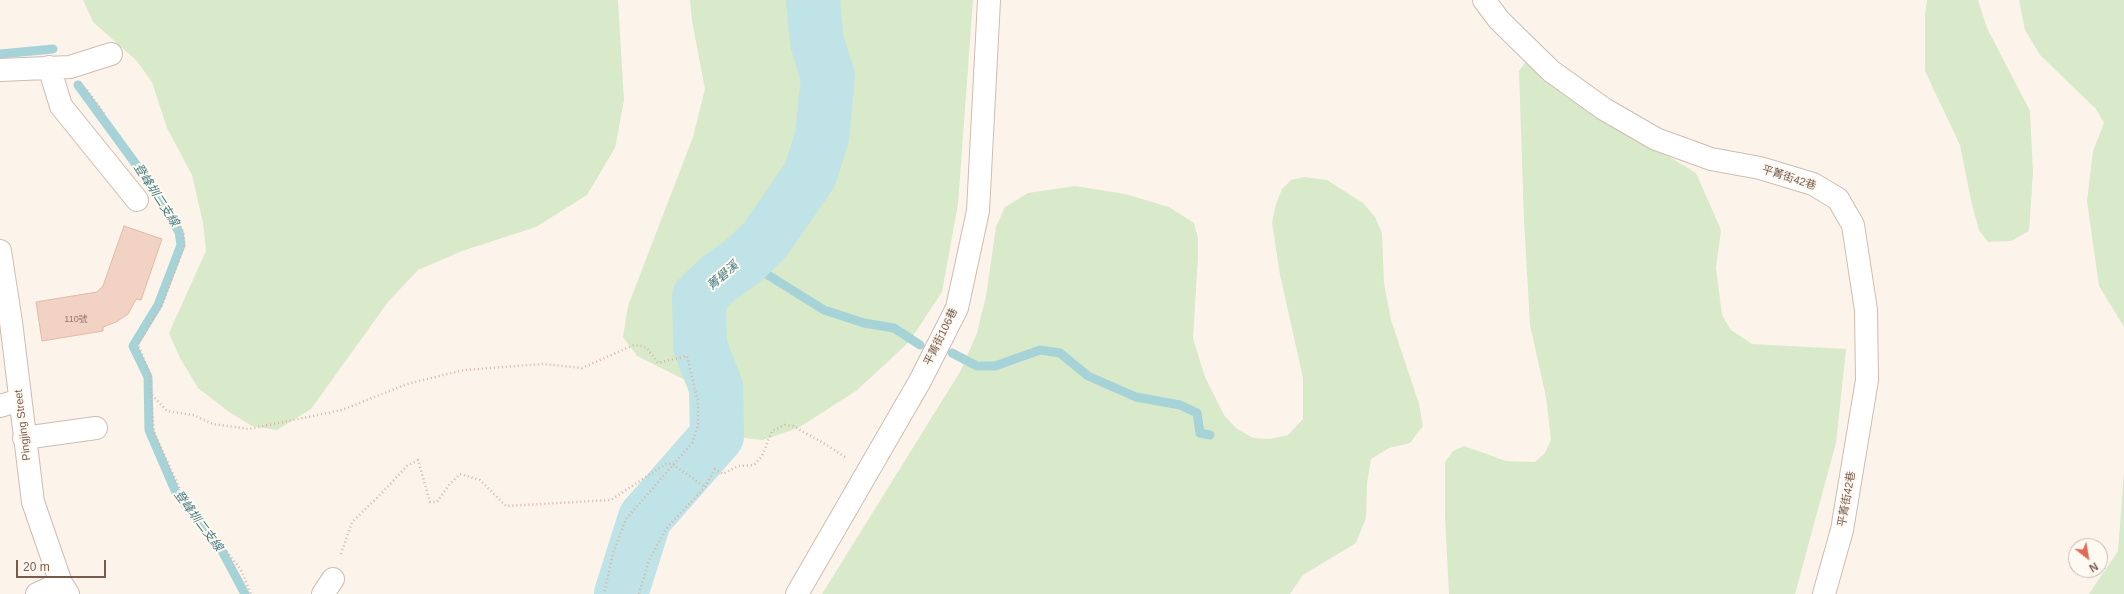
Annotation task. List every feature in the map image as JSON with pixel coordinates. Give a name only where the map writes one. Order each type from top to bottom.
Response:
[{"type":"street","name":"平菁街106巷","points":[[797,594],[920,381],[956,308],[978,211],[989,0]]},
{"type":"street","name":"平菁街42巷","points":[[1484,0],[1499,20],[1551,71],[1604,109],[1656,139],[1711,159],[1760,168],[1814,184],[1838,199],[1853,225],[1866,310],[1868,380],[1842,530],[1824,594]]},
{"type":"street","points":[[0,70],[70,67],[111,54]]},
{"type":"street","points":[[49,68],[62,106],[137,200]]},
{"type":"street","name":"Pingjing Street","points":[[0,251],[12,322],[10,403],[24,438],[33,502],[64,588]]},
{"type":"street","points":[[24,438],[96,428]]},
{"type":"street","points":[[37,594],[64,588]]},
{"type":"path","points":[[70,67],[106,117]]},
{"type":"path","points":[[160,192],[184,233],[184,246],[162,305],[138,344],[149,372],[154,432],[182,494],[241,570],[251,594]]},
{"type":"path","points":[[152,395],[168,411],[193,415],[213,424],[249,429],[342,410],[407,384],[464,370],[542,364],[582,368],[634,345],[646,347],[658,363],[687,356],[698,402],[698,426],[692,443],[626,519],[613,553],[604,594]]},
{"type":"path","points":[[639,594],[649,560],[666,528],[706,487],[715,469],[724,474],[738,466],[754,465],[762,456],[772,432],[785,425],[793,426],[825,444],[848,460]]},
{"type":"path","points":[[328,587],[352,522],[380,496],[407,466],[418,460],[430,502],[437,502],[449,485],[460,474],[480,480],[506,506],[611,500],[667,463],[674,465],[706,487]]},
{"type":"green space","points":[[83,0],[618,0],[624,100],[615,148],[587,195],[536,227],[462,251],[418,270],[388,302],[311,409],[277,430],[252,426],[229,412],[198,388],[180,358],[169,333],[206,251],[203,223],[192,175],[167,128],[152,82],[136,60],[93,22]]},
{"type":"green space","points":[[690,0],[973,0],[958,204],[942,292],[909,342],[856,391],[798,428],[763,440],[744,438],[730,432],[689,382],[637,356],[623,337],[628,306],[693,137],[705,89],[692,21]]},
{"type":"green space","points":[[1927,0],[1978,0],[1987,28],[2030,111],[2033,172],[2029,231],[2011,241],[1988,242],[1979,230],[1971,200],[1960,145],[1925,71],[1925,14]]},
{"type":"green space","points":[[2019,0],[2124,0],[2124,327],[2099,286],[2087,201],[2093,151],[2104,123],[2096,109],[2040,55],[2025,30]]},
{"type":"green space","points":[[1532,62],[1601,115],[1696,173],[1721,230],[1716,268],[1722,315],[1731,330],[1752,344],[1846,349],[1836,443],[1795,594],[1449,594],[1445,516],[1445,462],[1453,451],[1464,446],[1506,461],[1535,462],[1545,453],[1551,440],[1546,397],[1530,325],[1524,221],[1519,71],[1525,63]]},
{"type":"green space","points":[[1304,177],[1327,180],[1363,203],[1375,217],[1382,233],[1384,283],[1391,320],[1419,404],[1423,426],[1410,443],[1389,448],[1371,459],[1367,483],[1366,518],[1356,543],[1303,575],[1290,594],[822,594],[960,372],[977,333],[986,296],[996,227],[1005,207],[1028,193],[1075,186],[1125,194],[1169,207],[1194,223],[1198,238],[1198,256],[1193,338],[1205,377],[1224,415],[1236,428],[1253,438],[1270,439],[1288,435],[1303,419],[1303,378],[1280,275],[1272,222],[1276,204],[1282,189],[1291,180]]},
{"type":"green space","points":[[2124,472],[2124,594],[2089,594],[2100,578],[2108,578],[2108,566],[2118,551]]},
{"type":"building","points":[[124,226],[162,239],[141,300],[136,299],[128,314],[116,322],[103,327],[103,331],[42,341],[36,302],[97,292],[103,286]]},
{"type":"waterway","name":"菁礐溪","points":[[621,594],[645,518],[717,436],[716,387],[700,346],[699,297],[718,279],[744,260],[765,240],[810,175],[822,137],[828,77],[817,42],[813,0]]},
{"type":"waterway","name":"登峰圳二支線","points":[[0,54],[53,49]]},
{"type":"waterway","name":"登峰圳二支線","points":[[78,85],[154,189],[179,232],[181,245],[158,305],[133,346],[148,377],[149,430],[177,495],[221,549],[245,594]]},
{"type":"waterway","points":[[744,260],[824,310],[864,323],[894,328],[920,345]]},
{"type":"waterway","points":[[952,353],[977,366],[995,366],[1040,350],[1060,353],[1088,376],[1136,397],[1180,405],[1197,413],[1200,433],[1210,435]]}]
